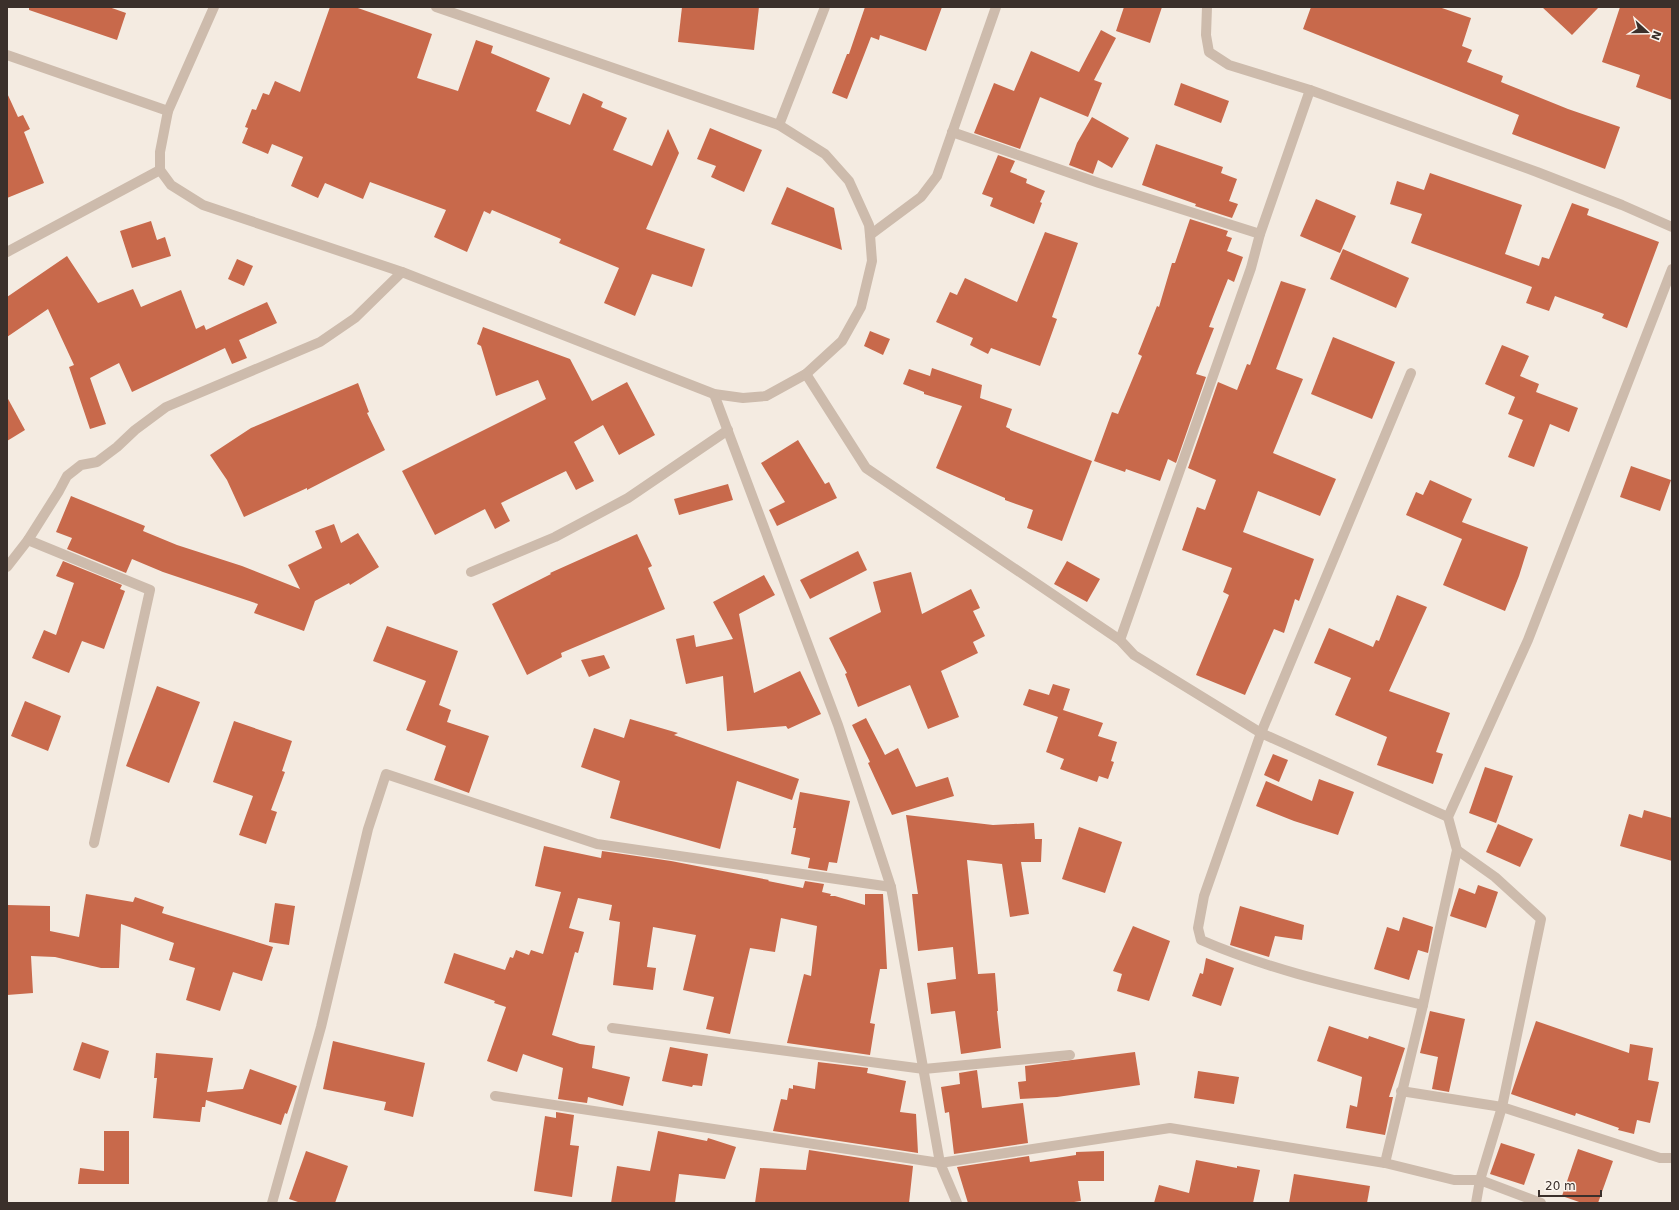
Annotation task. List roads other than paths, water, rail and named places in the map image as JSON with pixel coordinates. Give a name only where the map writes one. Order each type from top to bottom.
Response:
[{"type":"street","points":[[214,7],[168,111],[160,152],[160,170],[172,186],[204,205],[402,272],[714,394],[743,398],[766,396],[806,374],[842,341],[861,307],[872,261],[870,235],[868,226],[849,181],[825,154],[779,124],[436,7]]},
{"type":"street","points":[[779,124],[825,7]]},
{"type":"street","points":[[870,235],[921,197],[937,176],[996,7]]},
{"type":"street","points":[[1207,7],[1206,35],[1209,52],[1229,65],[1310,90],[1558,180],[1622,204],[1672,227]]},
{"type":"street","points":[[7,55],[168,111]]},
{"type":"street","points":[[1120,640],[1251,268],[1260,234],[1310,90]]},
{"type":"street","points":[[952,132],[1099,184],[1260,234]]},
{"type":"street","points":[[7,252],[160,170]]},
{"type":"street","points":[[1385,1163],[1423,1004],[1457,850],[1448,817],[1528,640],[1672,269]]},
{"type":"street","points":[[7,567],[28,540],[67,476],[81,465],[96,462],[166,407],[320,342],[355,318],[402,272]]},
{"type":"street","points":[[1411,373],[1261,733],[1204,896],[1198,928],[1201,940],[1234,954],[1325,982],[1423,1004]]},
{"type":"street","points":[[806,374],[866,468],[1120,640],[1134,655],[1261,733],[1448,817]]},
{"type":"street","points":[[714,394],[838,725],[891,887],[940,1164],[956,1203]]},
{"type":"street","points":[[471,572],[555,537],[628,498],[728,430]]},
{"type":"street","points":[[28,540],[150,590],[94,843]]},
{"type":"street","points":[[272,1203],[321,1027],[368,829],[386,774],[597,844],[891,887]]},
{"type":"street","points":[[1457,850],[1495,877],[1541,919],[1502,1107],[1480,1180],[1476,1203]]},
{"type":"street","points":[[612,1028],[924,1070],[1070,1055]]},
{"type":"street","points":[[1401,1092],[1502,1107],[1660,1158],[1672,1158]]},
{"type":"street","points":[[495,1096],[940,1164],[1170,1128],[1385,1163],[1454,1180],[1480,1180],[1541,1203]]}]
